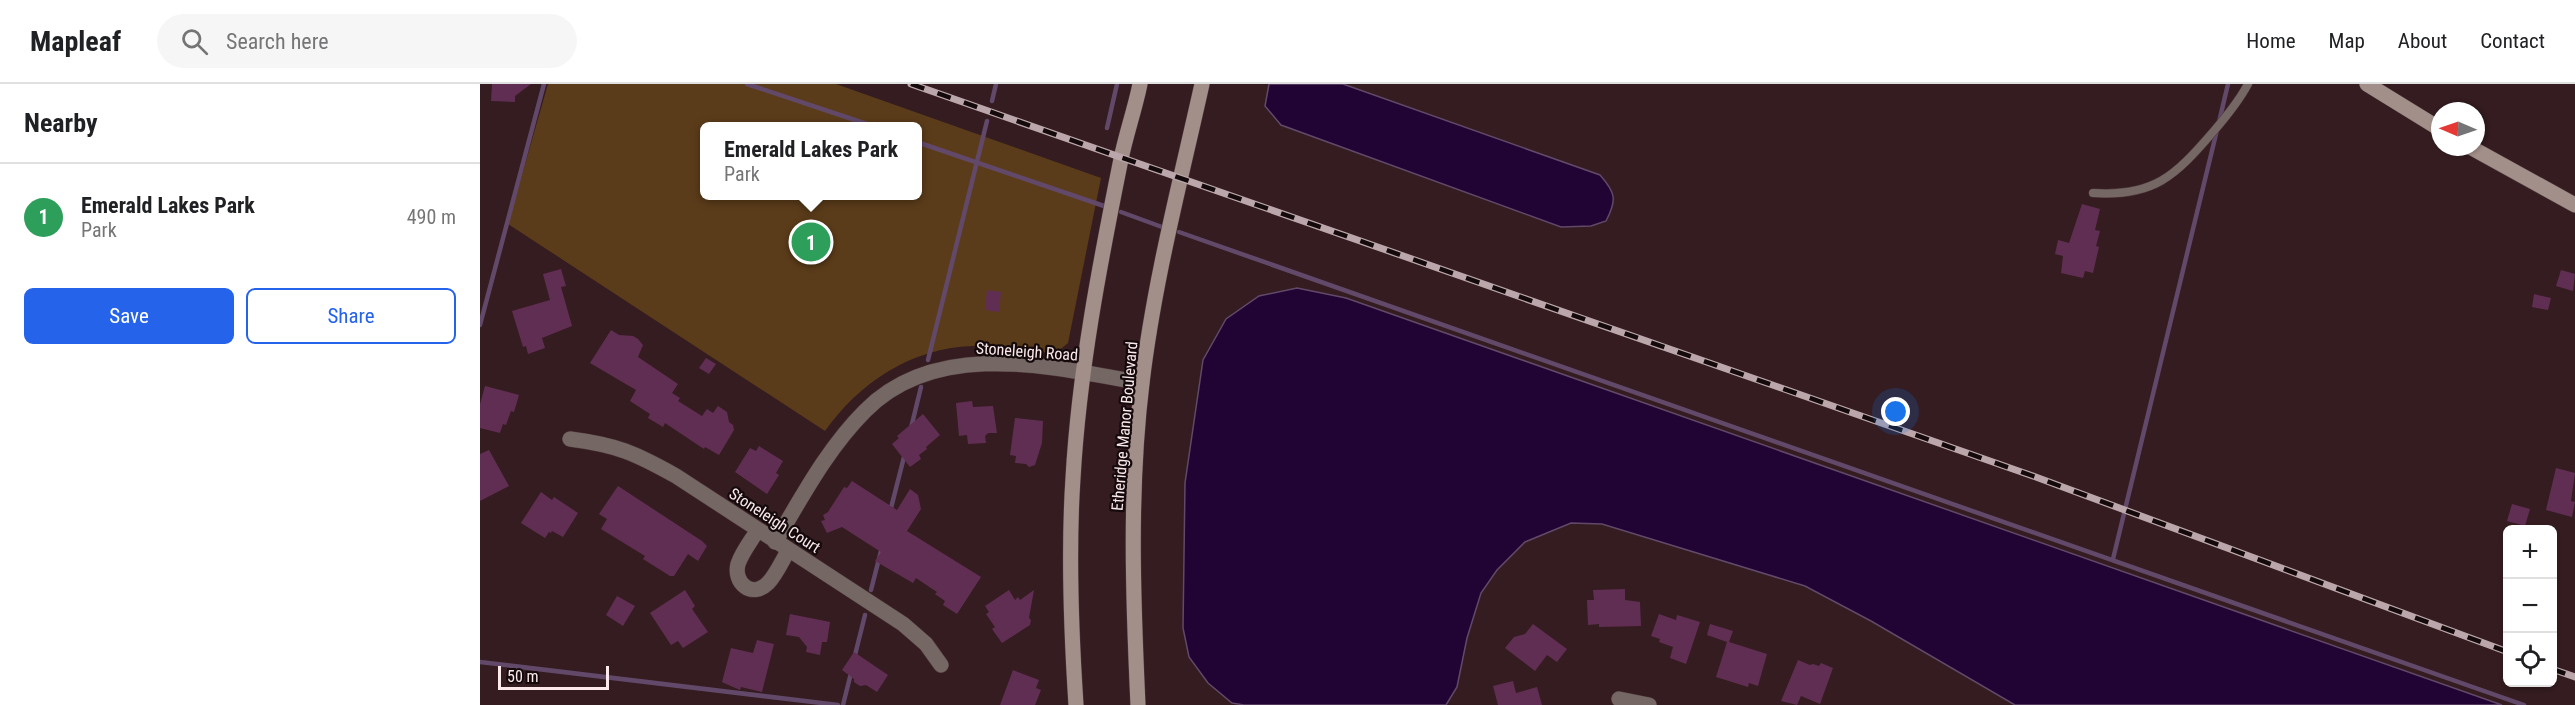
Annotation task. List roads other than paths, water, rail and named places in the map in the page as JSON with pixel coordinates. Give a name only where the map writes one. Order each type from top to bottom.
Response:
[{"type":"main road","points":[[1076,705],[1070,545],[1073,476],[1084,373],[1122,157],[1140,84]]},
{"type":"main road","name":"Etheridge Manor Boulevard","points":[[1138,705],[1134,484],[1142,382],[1152,317],[1202,84]]},
{"type":"main road","points":[[2367,84],[2431,123]]},
{"type":"main road","points":[[2485,155],[2575,205]]},
{"type":"street","name":"Stoneleigh Road","points":[[757,531],[738,565],[737,576],[741,585],[750,590],[760,589],[768,583],[808,486],[841,438],[880,398],[911,378],[940,368],[972,364],[1014,365],[1142,382]]},
{"type":"street","name":"Stoneleigh Court","points":[[570,439],[604,444],[637,454],[903,624],[926,644],[941,665]]},
{"type":"street","points":[[1619,699],[1648,705]]},
{"type":"lane","points":[[2093,193],[2117,194],[2144,189],[2171,177],[2194,155],[2225,118],[2248,84]]},
{"type":"waterway","points":[[480,325],[544,84]]},
{"type":"waterway","points":[[747,84],[861,122]]},
{"type":"waterway","points":[[992,101],[996,84]]},
{"type":"waterway","points":[[1107,128],[1117,84]]},
{"type":"waterway","points":[[2219,122],[2228,84]]},
{"type":"waterway","points":[[928,360],[987,121]]},
{"type":"waterway","points":[[2113,559],[2217,130]]},
{"type":"waterway","points":[[922,144],[1104,206]]},
{"type":"waterway","points":[[1121,212],[1162,227]]},
{"type":"waterway","points":[[1179,232],[2524,705]]},
{"type":"waterway","points":[[911,428],[921,387]]},
{"type":"waterway","points":[[890,512],[905,453]]},
{"type":"waterway","points":[[871,590],[882,547]]},
{"type":"waterway","points":[[854,659],[865,615]]},
{"type":"waterway","points":[[480,662],[838,705]]},
{"type":"waterway","points":[[843,705],[851,673]]},
{"type":"railway","points":[[911,84],[2033,476],[2503,650]]},
{"type":"railway","points":[[2557,671],[2575,677]]},
{"type":"place","name":"Emerald Lakes Park","points":[[811,242]]}]
